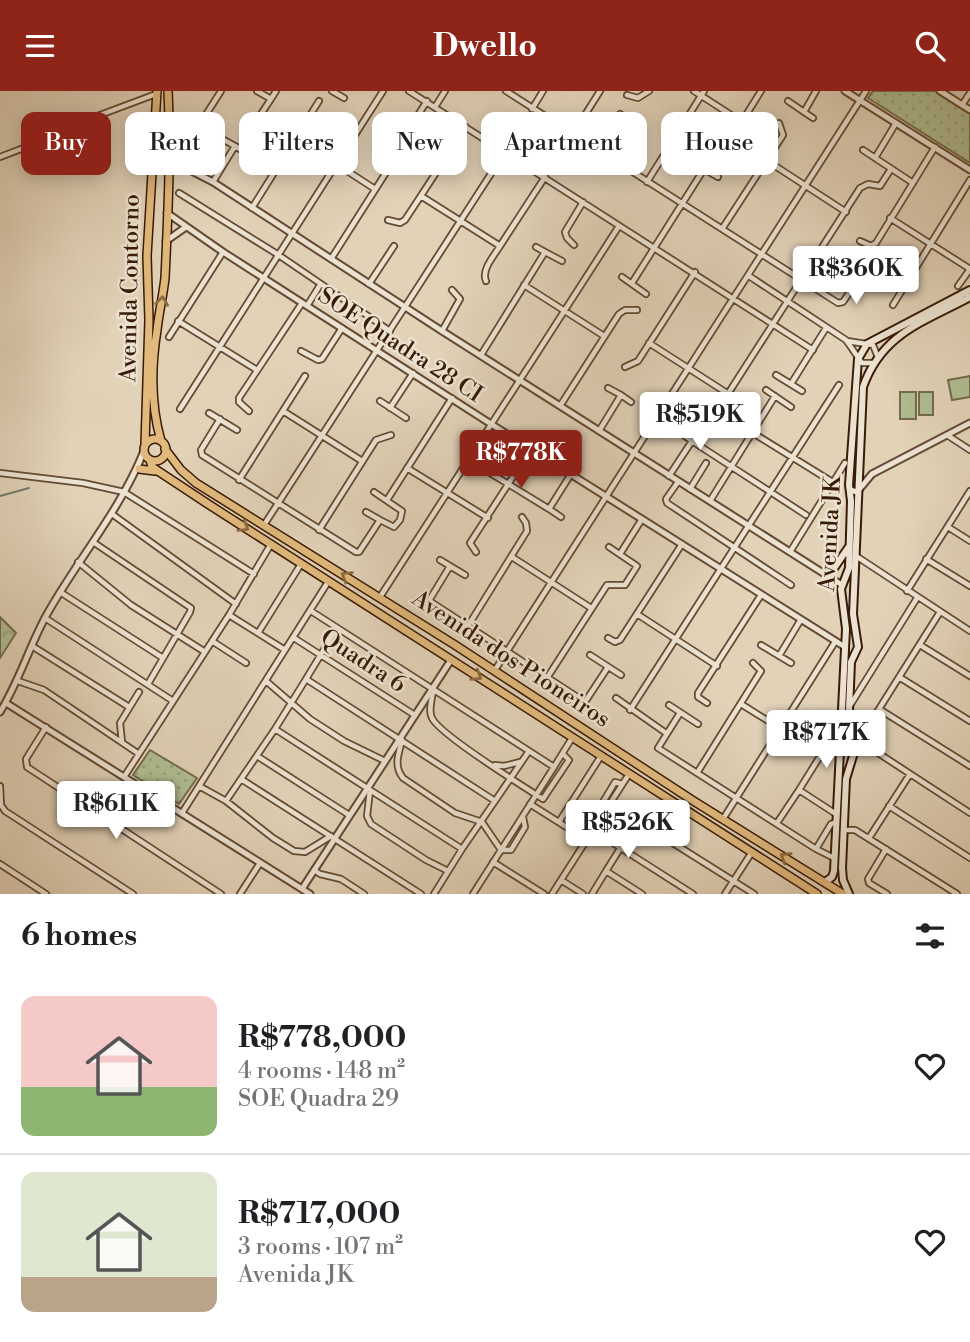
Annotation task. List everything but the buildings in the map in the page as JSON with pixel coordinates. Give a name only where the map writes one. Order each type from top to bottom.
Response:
[{"type":"main road","name":"Avenida Contorno","points":[[168,91],[168,112]]},
{"type":"main road","name":"Avenida Contorno","points":[[155,112],[156,93]]},
{"type":"main road","name":"Avenida Contorno","points":[[145,448],[149,320],[147,256],[151,175]]},
{"type":"main road","name":"Avenida Contorno","points":[[163,445],[153,404],[170,175]]},
{"type":"main road","points":[[147,256],[157,263],[165,257]]},
{"type":"main road","points":[[866,344],[970,290]]},
{"type":"main road","name":"Avenida JK","points":[[849,894],[842,874],[843,830],[839,818],[853,756],[848,734],[848,709],[851,662],[858,642],[853,620],[863,387],[877,355],[905,331],[970,297]]},
{"type":"main road","name":"Avenida JK","points":[[825,882],[833,874],[839,818],[846,615],[843,583],[848,572],[850,475],[858,359],[866,344]]},
{"type":"main road","points":[[145,448],[151,440],[163,445],[162,457],[150,459]]},
{"type":"main road","name":"Avenida dos Pioneiros","points":[[163,445],[187,476],[495,670],[701,806],[825,882],[834,891],[843,894]]},
{"type":"main road","name":"Avenida dos Pioneiros","points":[[145,448],[152,467],[158,471],[817,894]]},
{"type":"main road","points":[[137,471],[158,471]]},
{"type":"main road","points":[[208,504],[209,497],[215,493]]},
{"type":"main road","points":[[828,577],[849,546]]},
{"type":"main road","points":[[843,583],[850,579],[855,583]]},
{"type":"main road","points":[[368,607],[377,605],[380,597]]},
{"type":"main road","points":[[418,640],[418,634],[426,626]]},
{"type":"main road","points":[[451,660],[455,645]]},
{"type":"main road","points":[[845,650],[850,656],[856,654]]},
{"type":"main road","points":[[510,697],[541,715],[546,711],[546,705]]},
{"type":"main road","points":[[549,722],[548,716],[551,713],[567,724],[575,724]]},
{"type":"main road","points":[[840,766],[844,769],[850,768]]},
{"type":"main road","points":[[686,810],[693,806],[692,800]]},
{"type":"main road","points":[[696,816],[696,809],[701,806]]},
{"type":"street","points":[[208,112],[221,91]]},
{"type":"street","points":[[257,91],[271,99]]},
{"type":"street","points":[[263,112],[276,91]]},
{"type":"street","points":[[332,91],[344,98]]},
{"type":"street","points":[[358,129],[383,91]]},
{"type":"street","points":[[410,91],[443,112]]},
{"type":"street","points":[[435,107],[445,91]]},
{"type":"street","points":[[506,91],[537,112]]},
{"type":"street","points":[[532,109],[543,91]]},
{"type":"street","points":[[587,112],[600,91]]},
{"type":"street","points":[[627,95],[642,97],[649,91]]},
{"type":"street","points":[[694,91],[703,93],[729,112]]},
{"type":"street","points":[[748,112],[761,91]]},
{"type":"street","points":[[804,112],[816,91]]},
{"type":"street","points":[[845,91],[970,170]]},
{"type":"street","points":[[495,670],[866,91]]},
{"type":"street","points":[[940,91],[970,110]]},
{"type":"street","points":[[0,157],[29,146],[52,133],[156,93]]},
{"type":"street","points":[[647,182],[703,93]]},
{"type":"street","points":[[962,105],[970,93]]},
{"type":"street","points":[[312,112],[319,101]]},
{"type":"street","points":[[420,112],[427,101]]},
{"type":"street","points":[[788,101],[813,118]]},
{"type":"street","points":[[778,142],[783,135],[779,123]]},
{"type":"street","points":[[875,158],[896,123]]},
{"type":"street","points":[[225,141],[239,148]]},
{"type":"street","points":[[213,181],[235,146]]},
{"type":"street","points":[[860,241],[873,245],[935,147]]},
{"type":"street","points":[[863,150],[913,183]]},
{"type":"street","points":[[778,168],[846,212]]},
{"type":"street","points":[[720,432],[708,425],[846,212],[863,186],[880,186],[891,169]]},
{"type":"street","points":[[201,175],[678,482],[828,577],[843,583]]},
{"type":"street","points":[[252,208],[273,175]]},
{"type":"street","points":[[180,409],[328,175]]},
{"type":"street","points":[[353,175],[375,189]]},
{"type":"street","points":[[331,258],[385,175]]},
{"type":"street","points":[[388,220],[402,223],[435,175]]},
{"type":"street","points":[[264,525],[490,175]]},
{"type":"street","points":[[542,175],[813,350]]},
{"type":"street","points":[[636,175],[841,304],[864,271]]},
{"type":"street","points":[[632,283],[700,175]]},
{"type":"street","points":[[714,175],[718,177]]},
{"type":"street","points":[[722,229],[756,175]]},
{"type":"street","points":[[486,281],[485,271],[545,177]]},
{"type":"street","points":[[893,306],[970,180]]},
{"type":"street","points":[[169,190],[180,193],[277,254],[390,331]]},
{"type":"street","points":[[169,200],[180,193]]},
{"type":"street","points":[[421,196],[500,246]]},
{"type":"street","points":[[574,246],[565,232],[583,202]]},
{"type":"street","name":"SOE Quadra 28 CI","points":[[167,213],[223,252],[845,650]]},
{"type":"street","points":[[890,218],[970,268],[958,286]]},
{"type":"street","points":[[380,597],[619,226]]},
{"type":"street","points":[[166,241],[186,227]]},
{"type":"street","points":[[369,284],[394,246]]},
{"type":"street","points":[[536,247],[562,261]]},
{"type":"street","points":[[169,337],[223,252]]},
{"type":"street","points":[[481,355],[545,252]]},
{"type":"street","points":[[845,259],[873,277]]},
{"type":"street","points":[[625,367],[638,361],[695,272]]},
{"type":"street","points":[[749,276],[846,341],[862,363],[872,363]]},
{"type":"street","points":[[622,277],[646,293]]},
{"type":"street","points":[[249,411],[239,400],[320,285]]},
{"type":"street","points":[[524,285],[604,336]]},
{"type":"street","points":[[442,331],[460,299],[453,290]]},
{"type":"street","points":[[560,406],[622,311],[637,310]]},
{"type":"street","points":[[178,321],[258,370]]},
{"type":"street","points":[[301,351],[318,360],[322,359],[342,328]]},
{"type":"street","points":[[791,384],[826,328]]},
{"type":"street","points":[[846,341],[875,347],[877,355]]},
{"type":"street","points":[[649,343],[744,404]]},
{"type":"street","points":[[390,408],[413,373]]},
{"type":"street","points":[[776,375],[802,391]]},
{"type":"street","points":[[239,479],[304,376]]},
{"type":"street","points":[[630,710],[839,385]]},
{"type":"street","points":[[608,388],[631,402]]},
{"type":"street","points":[[766,390],[791,407]]},
{"type":"street","points":[[599,431],[621,395]]},
{"type":"street","points":[[710,501],[775,396]]},
{"type":"street","points":[[387,500],[452,398]]},
{"type":"street","points":[[380,401],[406,418]]},
{"type":"street","points":[[283,411],[362,461]]},
{"type":"street","points":[[209,414],[237,431]]},
{"type":"street","points":[[220,419],[200,452],[319,530],[358,552],[380,520]]},
{"type":"street","points":[[850,490],[854,493],[872,474],[970,423]]},
{"type":"street","points":[[753,433],[834,483]]},
{"type":"street","points":[[682,434],[806,515]]},
{"type":"street","points":[[319,530],[376,440],[391,435]]},
{"type":"street","points":[[947,435],[970,450]]},
{"type":"street","points":[[670,476],[692,440]]},
{"type":"street","points":[[0,712],[18,681],[45,618],[91,541],[112,514],[137,471],[145,448]]},
{"type":"street","points":[[476,552],[470,543],[532,449]]},
{"type":"street","points":[[137,471],[150,459]]},
{"type":"street","points":[[469,460],[561,517]]},
{"type":"street","points":[[690,489],[706,463]]},
{"type":"street","points":[[790,551],[845,463]]},
{"type":"street","points":[[407,468],[488,518]]},
{"type":"street","points":[[0,473],[83,483],[124,492],[254,574]]},
{"type":"street","points":[[549,509],[571,474]]},
{"type":"street","points":[[850,475],[872,474]]},
{"type":"street","points":[[678,482],[666,499],[667,503],[791,585]]},
{"type":"street","points":[[366,512],[394,527],[402,516],[402,511],[374,492]]},
{"type":"street","points":[[907,591],[969,494]]},
{"type":"street","points":[[112,514],[236,604]]},
{"type":"street","points":[[468,626],[527,531],[522,517]]},
{"type":"street","points":[[620,554],[642,519]]},
{"type":"street","points":[[948,527],[970,541]]},
{"type":"street","points":[[91,541],[191,608],[148,684]]},
{"type":"street","points":[[124,777],[236,604],[271,544]]},
{"type":"street","points":[[608,638],[615,642],[620,641],[682,544]]},
{"type":"street","points":[[547,678],[607,585],[625,585],[636,566],[609,547]]},
{"type":"street","points":[[512,557],[592,608]]},
{"type":"street","points":[[856,557],[970,631]]},
{"type":"street","points":[[926,558],[970,586]]},
{"type":"street","points":[[440,560],[465,575]]},
{"type":"street","points":[[78,562],[131,605],[205,652]]},
{"type":"street","points":[[258,632],[301,564]]},
{"type":"street","points":[[856,566],[865,564]]},
{"type":"street","points":[[450,566],[430,600],[547,678],[585,702],[608,667]]},
{"type":"street","points":[[182,813],[328,582]]},
{"type":"street","points":[[60,592],[163,658]]},
{"type":"street","points":[[707,703],[697,696],[761,595]]},
{"type":"street","points":[[848,709],[917,598]]},
{"type":"street","points":[[312,611],[554,767]]},
{"type":"street","points":[[859,740],[940,612]]},
{"type":"street","points":[[637,614],[717,666]]},
{"type":"street","points":[[229,615],[285,650]]},
{"type":"street","points":[[45,618],[173,701]]},
{"type":"street","points":[[779,656],[800,621]]},
{"type":"street","points":[[226,801],[275,729],[337,628]]},
{"type":"street","name":"Quadra 6","points":[[294,638],[413,714]]},
{"type":"street","points":[[212,641],[246,663]]},
{"type":"street","points":[[723,819],[835,642]]},
{"type":"street","points":[[761,645],[791,663]]},
{"type":"street","points":[[920,645],[970,676]]},
{"type":"street","points":[[32,646],[129,707]]},
{"type":"street","points":[[437,651],[442,657],[443,671]]},
{"type":"street","points":[[590,655],[621,675]]},
{"type":"street","points":[[302,888],[332,837],[368,789],[413,714],[451,660]]},
{"type":"street","points":[[697,773],[761,671],[752,663]]},
{"type":"street","points":[[900,677],[970,721]]},
{"type":"street","points":[[306,679],[495,801]]},
{"type":"street","points":[[18,681],[50,694],[139,754]]},
{"type":"street","points":[[266,681],[299,712],[333,734],[385,761]]},
{"type":"street","points":[[850,687],[860,687]]},
{"type":"street","points":[[431,689],[430,711],[434,722],[490,764],[544,799],[569,760],[563,754]]},
{"type":"street","points":[[122,742],[120,723],[139,692]]},
{"type":"street","points":[[281,696],[286,711]]},
{"type":"street","points":[[616,698],[666,733]]},
{"type":"street","points":[[6,703],[310,894]]},
{"type":"street","points":[[741,704],[821,754]]},
{"type":"street","points":[[669,705],[698,724]]},
{"type":"street","points":[[879,709],[970,766]]},
{"type":"street","points":[[680,713],[658,748],[835,859]]},
{"type":"street","points":[[47,727],[26,759],[27,767],[221,894]]},
{"type":"street","points":[[275,729],[462,849]]},
{"type":"street","points":[[848,734],[970,813]]},
{"type":"street","points":[[777,823],[832,737]]},
{"type":"street","points":[[473,894],[572,738]]},
{"type":"street","points":[[400,739],[397,769],[403,778],[455,813],[482,822],[501,850]]},
{"type":"street","points":[[853,756],[861,749],[870,747]]},
{"type":"street","points":[[434,894],[528,751]]},
{"type":"street","points":[[257,756],[349,815]]},
{"type":"street","points":[[559,822],[601,756]]},
{"type":"street","points":[[490,764],[504,766],[521,761]]},
{"type":"street","points":[[552,894],[630,774]]},
{"type":"street","points":[[869,838],[910,774]]},
{"type":"street","points":[[241,779],[421,894]]},
{"type":"street","points":[[622,784],[615,782],[588,825],[693,894]]},
{"type":"street","points":[[0,786],[1,805],[5,811],[134,894]]},
{"type":"street","points":[[199,786],[226,801],[294,851],[305,852],[332,837]]},
{"type":"street","points":[[368,789],[368,816],[371,824],[447,871]]},
{"type":"street","points":[[799,790],[860,833]]},
{"type":"street","points":[[530,804],[587,840]]},
{"type":"street","points":[[611,804],[754,894]]},
{"type":"street","points":[[889,806],[970,858]]},
{"type":"street","points":[[816,849],[831,824],[839,818]]},
{"type":"street","points":[[592,894],[638,820]]},
{"type":"street","points":[[843,830],[852,828],[957,894]]},
{"type":"street","points":[[476,829],[488,831]]},
{"type":"street","points":[[886,849],[869,879],[870,883],[887,894]]},
{"type":"street","points":[[725,894],[752,852]]},
{"type":"street","points":[[493,862],[544,894]]},
{"type":"street","points":[[240,894],[260,863]]},
{"type":"street","points":[[0,864],[47,894]]},
{"type":"street","points":[[313,870],[341,879],[364,894]]},
{"type":"street","points":[[606,871],[642,894]]},
{"type":"street","points":[[561,880],[583,894]]},
{"type":"green space","points":[[873,91],[936,91],[970,112],[970,163],[868,98]]},
{"type":"green space","points":[[970,376],[970,397],[952,400],[948,380]]},
{"type":"green space","points":[[900,392],[916,392],[916,419],[900,419]]},
{"type":"green space","points":[[919,392],[933,392],[933,415],[919,415]]},
{"type":"green space","points":[[0,617],[16,633],[0,658]]},
{"type":"green space","points":[[150,750],[197,778],[179,804],[133,775]]},
{"type":"waterway","points":[[0,496],[29,488]]}]
